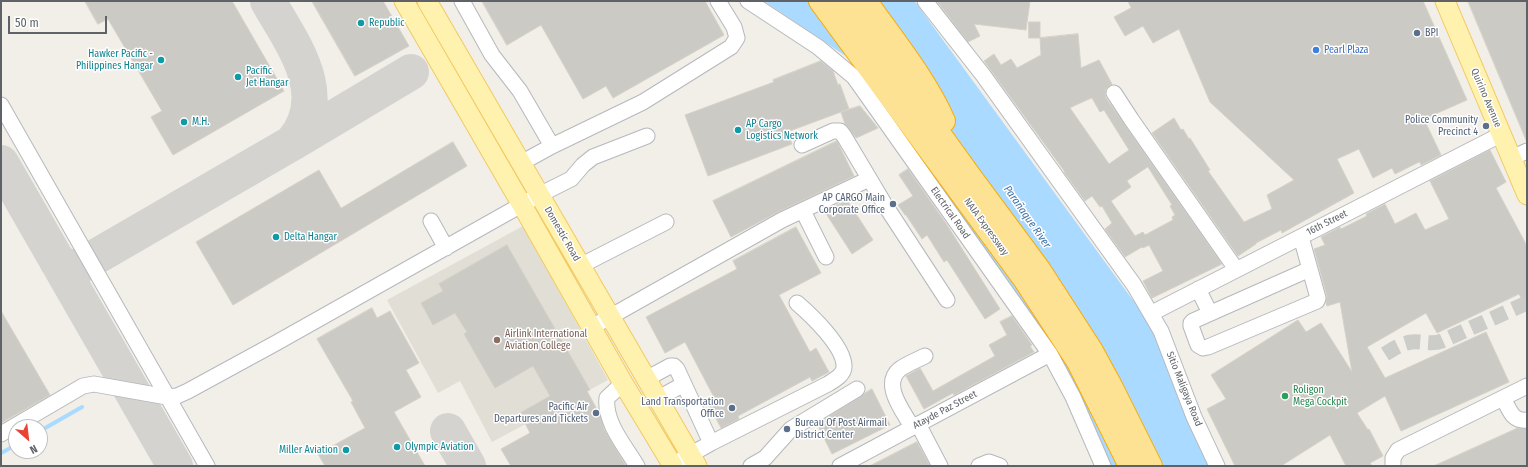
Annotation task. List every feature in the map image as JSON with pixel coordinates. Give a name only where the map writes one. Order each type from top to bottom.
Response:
[{"type":"highway","points":[[804,1],[817,17],[862,60]]},
{"type":"highway","name":"NAIA Expressway","points":[[820,1],[1024,279],[1078,362],[1130,466]]},
{"type":"highway","name":"NAIA Expressway","points":[[844,1],[1039,269],[1092,351],[1111,386],[1150,466]]},
{"type":"highway","points":[[866,1],[918,75],[939,108],[970,176]]},
{"type":"main road","name":"Domestic Road","points":[[404,1],[672,465]]},
{"type":"main road","name":"Domestic Road","points":[[427,1],[693,460]]},
{"type":"main road","name":"Quirino Avenue","points":[[1445,1],[1502,134],[1519,154],[1527,195]]},
{"type":"street","points":[[462,1],[492,55],[520,91],[552,146]]},
{"type":"street","points":[[521,163],[552,146],[643,102],[731,47],[737,38],[734,27],[718,1]]},
{"type":"street","name":"Electrical Road","points":[[748,1],[818,47],[854,77],[1050,354],[1074,397],[1103,466]]},
{"type":"street","name":"Sitio Maligaya Road","points":[[925,1],[988,82],[1134,285],[1152,313],[1162,331],[1194,417],[1217,466]]},
{"type":"street","points":[[1114,93],[1236,269]]},
{"type":"street","points":[[1,105],[207,466]]},
{"type":"street","points":[[802,145],[833,131],[840,131],[869,180],[947,300]]},
{"type":"street","name":"16th Street","points":[[1152,313],[1502,134]]},
{"type":"street","points":[[1,434],[83,386],[94,384],[167,397],[176,396],[188,391],[539,195],[571,179],[583,165],[593,157],[647,136]]},
{"type":"street","points":[[592,327],[609,316],[763,231],[869,180]]},
{"type":"street","points":[[803,211],[826,257]]},
{"type":"street","points":[[431,222],[446,248]]},
{"type":"street","points":[[580,266],[666,222]]},
{"type":"street","points":[[1301,237],[1318,298],[1316,301],[1208,347],[1203,348],[1198,345],[1191,323],[1193,320],[1310,270]]},
{"type":"street","points":[[1198,289],[1210,313]]},
{"type":"street","points":[[672,465],[693,460],[711,443],[828,384],[843,372],[844,367],[842,358],[832,340],[813,317],[797,303]]},
{"type":"street","name":"Atayde Paz Street","points":[[840,466],[1050,354]]},
{"type":"street","points":[[925,356],[900,369],[892,380],[891,386],[895,396],[940,466]]},
{"type":"street","points":[[646,379],[670,366],[674,366],[677,369],[711,443]]},
{"type":"street","points":[[624,383],[607,398],[606,406],[611,424],[637,466]]},
{"type":"street","points":[[657,399],[684,384]]},
{"type":"street","points":[[1393,466],[1393,458],[1398,450],[1527,386]]},
{"type":"street","points":[[751,466],[766,458],[791,429],[857,389]]},
{"type":"street","points":[[1503,398],[1515,418],[1520,421],[1527,420]]},
{"type":"street","points":[[979,466],[989,462],[1000,466]]},
{"type":"shaded area","name":"Airlink International Aviation College","points":[[523,226],[608,380],[492,442],[460,381],[438,393],[387,300]]},
{"type":"water","name":"Parañaque River","points":[[764,1],[914,1],[916,3],[1148,321],[1214,466],[1111,466],[1064,364],[850,59]]},
{"type":"building","points":[[85,1],[232,1],[284,91],[173,155],[151,117],[162,111],[108,19],[98,24]]},
{"type":"building","name":"Republic","points":[[312,1],[383,1],[409,46],[355,76]]},
{"type":"building","points":[[482,1],[705,1],[724,35],[613,98],[606,86],[583,99],[541,25],[507,45]]},
{"type":"building","points":[[937,1],[1030,1],[1026,30],[974,24],[980,36],[968,42]]},
{"type":"building","name":"Pearl Plaza","points":[[1128,1],[1423,1],[1467,100],[1424,119],[1441,155],[1421,165],[1420,162],[1417,163],[1395,174],[1392,168],[1373,178],[1359,149],[1337,159],[1354,193],[1282,233],[1281,230],[1256,243],[1238,256],[1152,133],[1174,118],[1181,130],[1183,129],[1189,139],[1190,138],[1210,170],[1208,171],[1244,222],[1272,209],[1267,195],[1294,180],[1210,102],[1179,29],[1153,43],[1143,26],[1125,36],[1114,17],[1131,8]]},
{"type":"building","points":[[1468,1],[1527,1],[1527,142]]},
{"type":"building","points":[[1029,22],[1040,22],[1040,38],[1029,38]]},
{"type":"building","points":[[1078,34],[1081,68],[1099,60],[1112,84],[1106,89],[1106,98],[1222,264],[1152,298],[1143,281],[1163,271],[1149,245],[1143,248],[1142,247],[1125,257],[1105,229],[1112,223],[1102,206],[1100,207],[1092,196],[1085,201],[984,61],[994,54],[1001,65],[1011,59],[1017,68],[1041,55],[1040,38]],"holes":[[[1092,98],[1100,112],[1104,110],[1129,150],[1109,164],[1070,108]],[[1148,167],[1172,205],[1170,206],[1175,215],[1172,217],[1173,220],[1145,235],[1143,232],[1135,236],[1111,201],[1131,187],[1127,181]]]},
{"type":"building","name":"AP Cargo Logistics Network","points":[[821,61],[833,71],[838,85],[840,84],[849,109],[787,132],[792,144],[708,176],[685,115],[774,82],[773,80]]},
{"type":"building","points":[[860,106],[878,128],[856,138],[845,124],[841,112]]},
{"type":"building","points":[[837,141],[854,176],[778,212],[731,237],[713,201]]},
{"type":"building","name":"Delta Hangar","points":[[453,142],[467,166],[233,305],[196,242],[319,170],[341,208]]},
{"type":"building","points":[[1490,150],[1506,182],[1496,188],[1527,246],[1527,310],[1519,294],[1437,333],[1426,313],[1367,347],[1385,378],[1486,332],[1509,382],[1401,431],[1385,396],[1357,413],[1368,430],[1369,429],[1383,456],[1370,463],[1372,466],[1346,466],[1330,435],[1281,466],[1235,466],[1207,409],[1226,399],[1211,375],[1298,320],[1306,332],[1321,323],[1352,372],[1340,302],[1327,306],[1326,303],[1327,296],[1314,249],[1325,245],[1321,237],[1340,227],[1341,229],[1367,216],[1366,214],[1385,204],[1395,224],[1416,213],[1425,230],[1449,219],[1430,181]]},
{"type":"building","points":[[908,169],[947,225],[1000,309],[985,319],[947,260],[944,262],[927,235],[922,239],[898,205],[913,196],[899,175]]},
{"type":"building","points":[[847,200],[873,240],[852,254],[825,212]]},
{"type":"building","points":[[796,227],[821,273],[779,295],[810,352],[816,348],[829,372],[812,381],[810,377],[738,416],[739,419],[721,428],[709,405],[716,401],[685,342],[665,353],[646,317],[737,269],[733,261]]},
{"type":"building","points":[[507,245],[590,390],[587,391],[599,413],[604,429],[626,466],[511,466],[501,449],[530,433],[520,413],[550,396],[533,366],[495,388],[464,334],[467,332],[455,313],[433,325],[421,303],[443,291],[439,284]]},
{"type":"building","points":[[372,308],[377,318],[390,311],[419,363],[406,370],[421,397],[394,412],[425,466],[325,466],[318,454],[365,428],[351,402],[353,401],[317,339]]},
{"type":"building","points":[[1,311],[50,395],[1,423]]},
{"type":"building","points":[[1012,316],[1032,345],[1030,346],[1034,352],[954,395],[953,393],[924,409],[906,376],[920,368],[933,391],[995,356],[989,345],[1007,335],[1000,322]]},
{"type":"building","points":[[872,389],[890,425],[832,454],[817,424]]},
{"type":"building","points":[[1518,428],[1527,429],[1527,466],[1434,466]]},
{"type":"building","points":[[917,442],[930,466],[870,466]]},
{"type":"waterway","points":[[48,426],[82,407]]},
{"type":"waterway","points":[[1,453],[8,449]]},
{"type":"taxiway","points":[[57,261],[69,268],[80,266],[292,143],[304,125],[309,107],[309,89],[305,71],[297,53],[268,1]]},
{"type":"taxiway","points":[[292,143],[411,72]]},
{"type":"taxiway","points":[[1,163],[175,466]]},
{"type":"taxiway","points":[[448,431],[468,466]]},
{"type":"tunnel","points":[[1385,354],[1398,346],[1408,343],[1434,343],[1442,341],[1527,303]]},
{"type":"place","name":"Republic","points":[[361,23]]},
{"type":"place","name":"BPI","points":[[1417,33]]},
{"type":"place","name":"Pearl Plaza","points":[[1316,50]]},
{"type":"place","name":"Hawker Pacific - Philippines Hangar","points":[[161,60]]},
{"type":"place","name":"Pacific Jet Hangar","points":[[238,77]]},
{"type":"place","name":"M.H.","points":[[184,122]]},
{"type":"place","name":"Police Community Precinct 4","points":[[1486,126]]},
{"type":"place","name":"AP Cargo Logistics Network","points":[[738,130]]},
{"type":"place","name":"AP CARGO Main Corporate Office","points":[[893,204]]},
{"type":"place","name":"Delta Hangar","points":[[276,237]]},
{"type":"place","name":"Airlink International Aviation College","points":[[497,340]]},
{"type":"place","name":"Roligon Mega Cockpit","points":[[1285,396]]},
{"type":"place","name":"Land Transportation Office","points":[[732,408]]},
{"type":"place","name":"Pacific Air Departures and Tickets","points":[[596,413]]},
{"type":"place","name":"Bureau Of Post Airmail District Center","points":[[787,429]]},
{"type":"place","name":"Olympic Aviation","points":[[397,447]]},
{"type":"place","name":"Miller Aviation","points":[[346,450]]}]
